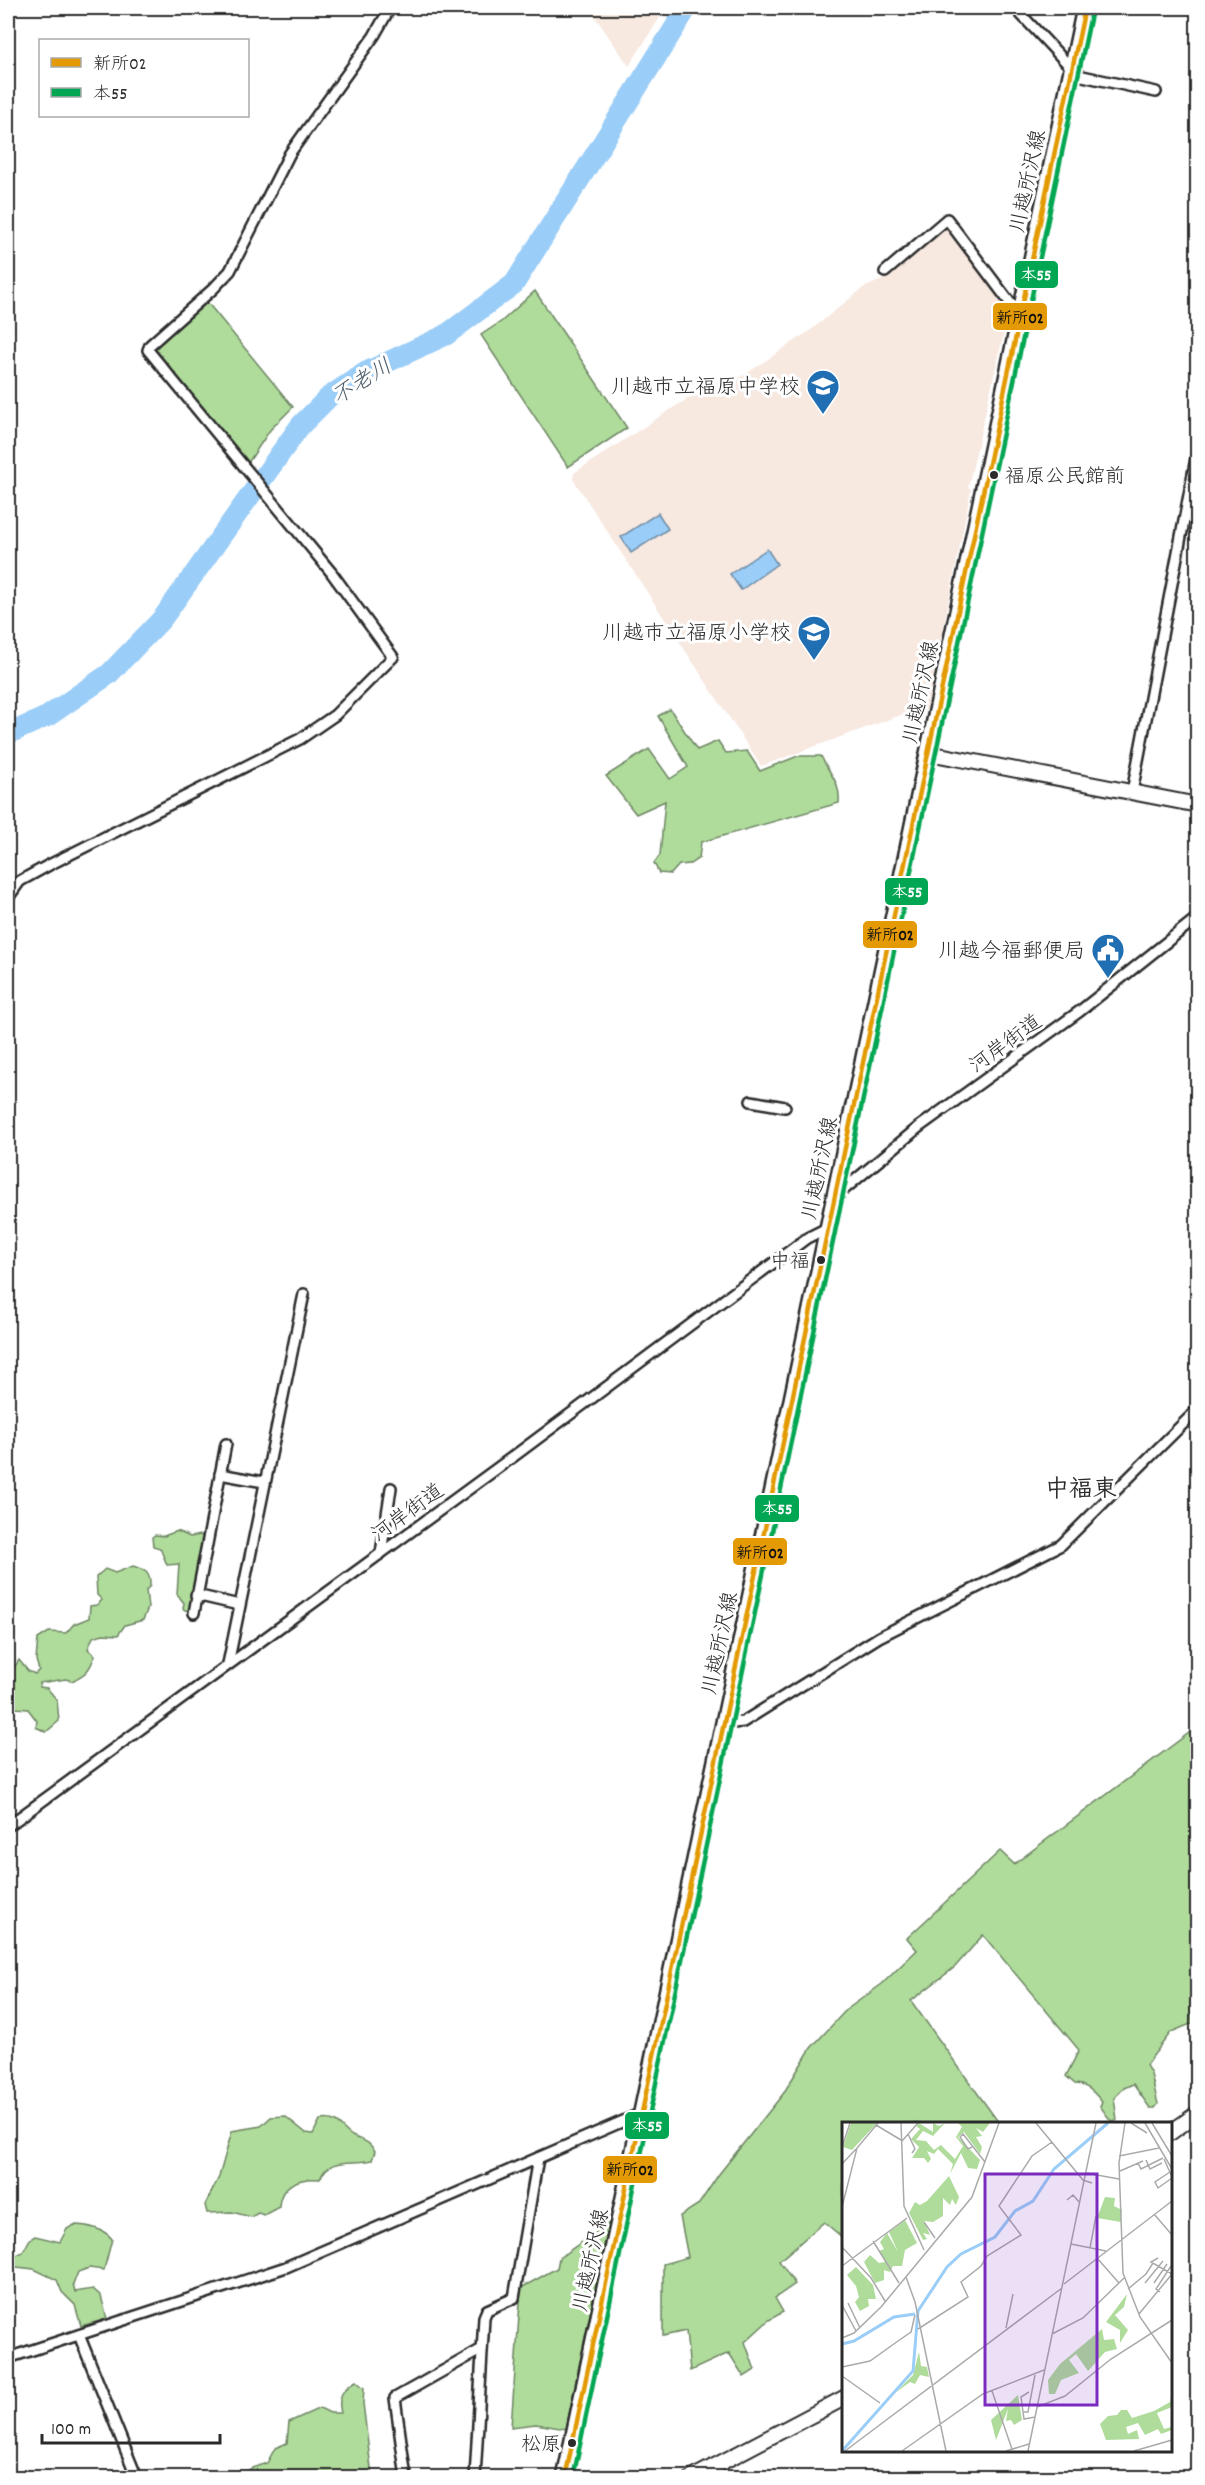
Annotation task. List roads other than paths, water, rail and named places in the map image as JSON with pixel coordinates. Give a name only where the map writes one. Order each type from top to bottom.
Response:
[{"type":"main road","name":"川越所沢線","points":[[566,2478],[1085,8]]},
{"type":"street","points":[[8,898],[20,881],[49,865],[300,740],[335,715],[393,657],[331,572],[148,350],[150,345],[230,271],[290,153],[374,36],[390,8]]},
{"type":"street","points":[[1015,8],[1072,71],[1089,79],[1156,92]]},
{"type":"street","points":[[885,272],[947,219],[1011,304],[1022,309]]},
{"type":"street","points":[[1132,792],[1197,453]]},
{"type":"street","points":[[929,753],[1197,805]]},
{"type":"street","name":"河岸街道","points":[[834,1198],[919,1127],[1080,1011],[1197,917]]},
{"type":"street","points":[[751,1101],[785,1107]]},
{"type":"street","name":"河岸街道","points":[[8,1826],[807,1238],[827,1228]]},
{"type":"street","points":[[228,1664],[304,1294]]},
{"type":"street","points":[[723,1724],[743,1722],[879,1637],[1060,1545],[1197,1409]]},
{"type":"street","points":[[194,1613],[226,1444]]},
{"type":"street","points":[[220,1474],[264,1482]]},
{"type":"street","points":[[381,1553],[391,1488]]},
{"type":"street","points":[[196,1596],[239,1605]]},
{"type":"street","points":[[8,2358],[286,2267],[642,2113]]},
{"type":"street","points":[[1172,2132],[1197,2113]]},
{"type":"street","points":[[475,2478],[482,2349],[487,2310],[514,2298],[538,2158]]},
{"type":"street","points":[[79,2335],[137,2478]]},
{"type":"street","points":[[406,2478],[395,2398],[482,2349]]},
{"type":"street","points":[[692,2478],[842,2399]]},
{"type":"water","points":[[658,513],[668,529],[631,553],[621,537]]},
{"type":"water","points":[[767,549],[777,564],[741,590],[730,574]]},
{"type":"waterway","name":"不老川","points":[[8,734],[48,716],[109,674],[162,619],[300,426],[330,396],[366,372],[446,335],[514,284],[687,8]]},
{"type":"place","name":"川越市立福原中学校","points":[[823,415]]},
{"type":"place","name":"福原公民館前","points":[[994,475]]},
{"type":"place","name":"川越市立福原小学校","points":[[814,661]]},
{"type":"place","name":"川越今福郵便局","points":[[1108,979]]},
{"type":"place","name":"中福","points":[[821,1260]]},
{"type":"place","name":"松原","points":[[572,2443]]},
{"type":"district","name":"中福東","points":[[1081,1488]]}]
